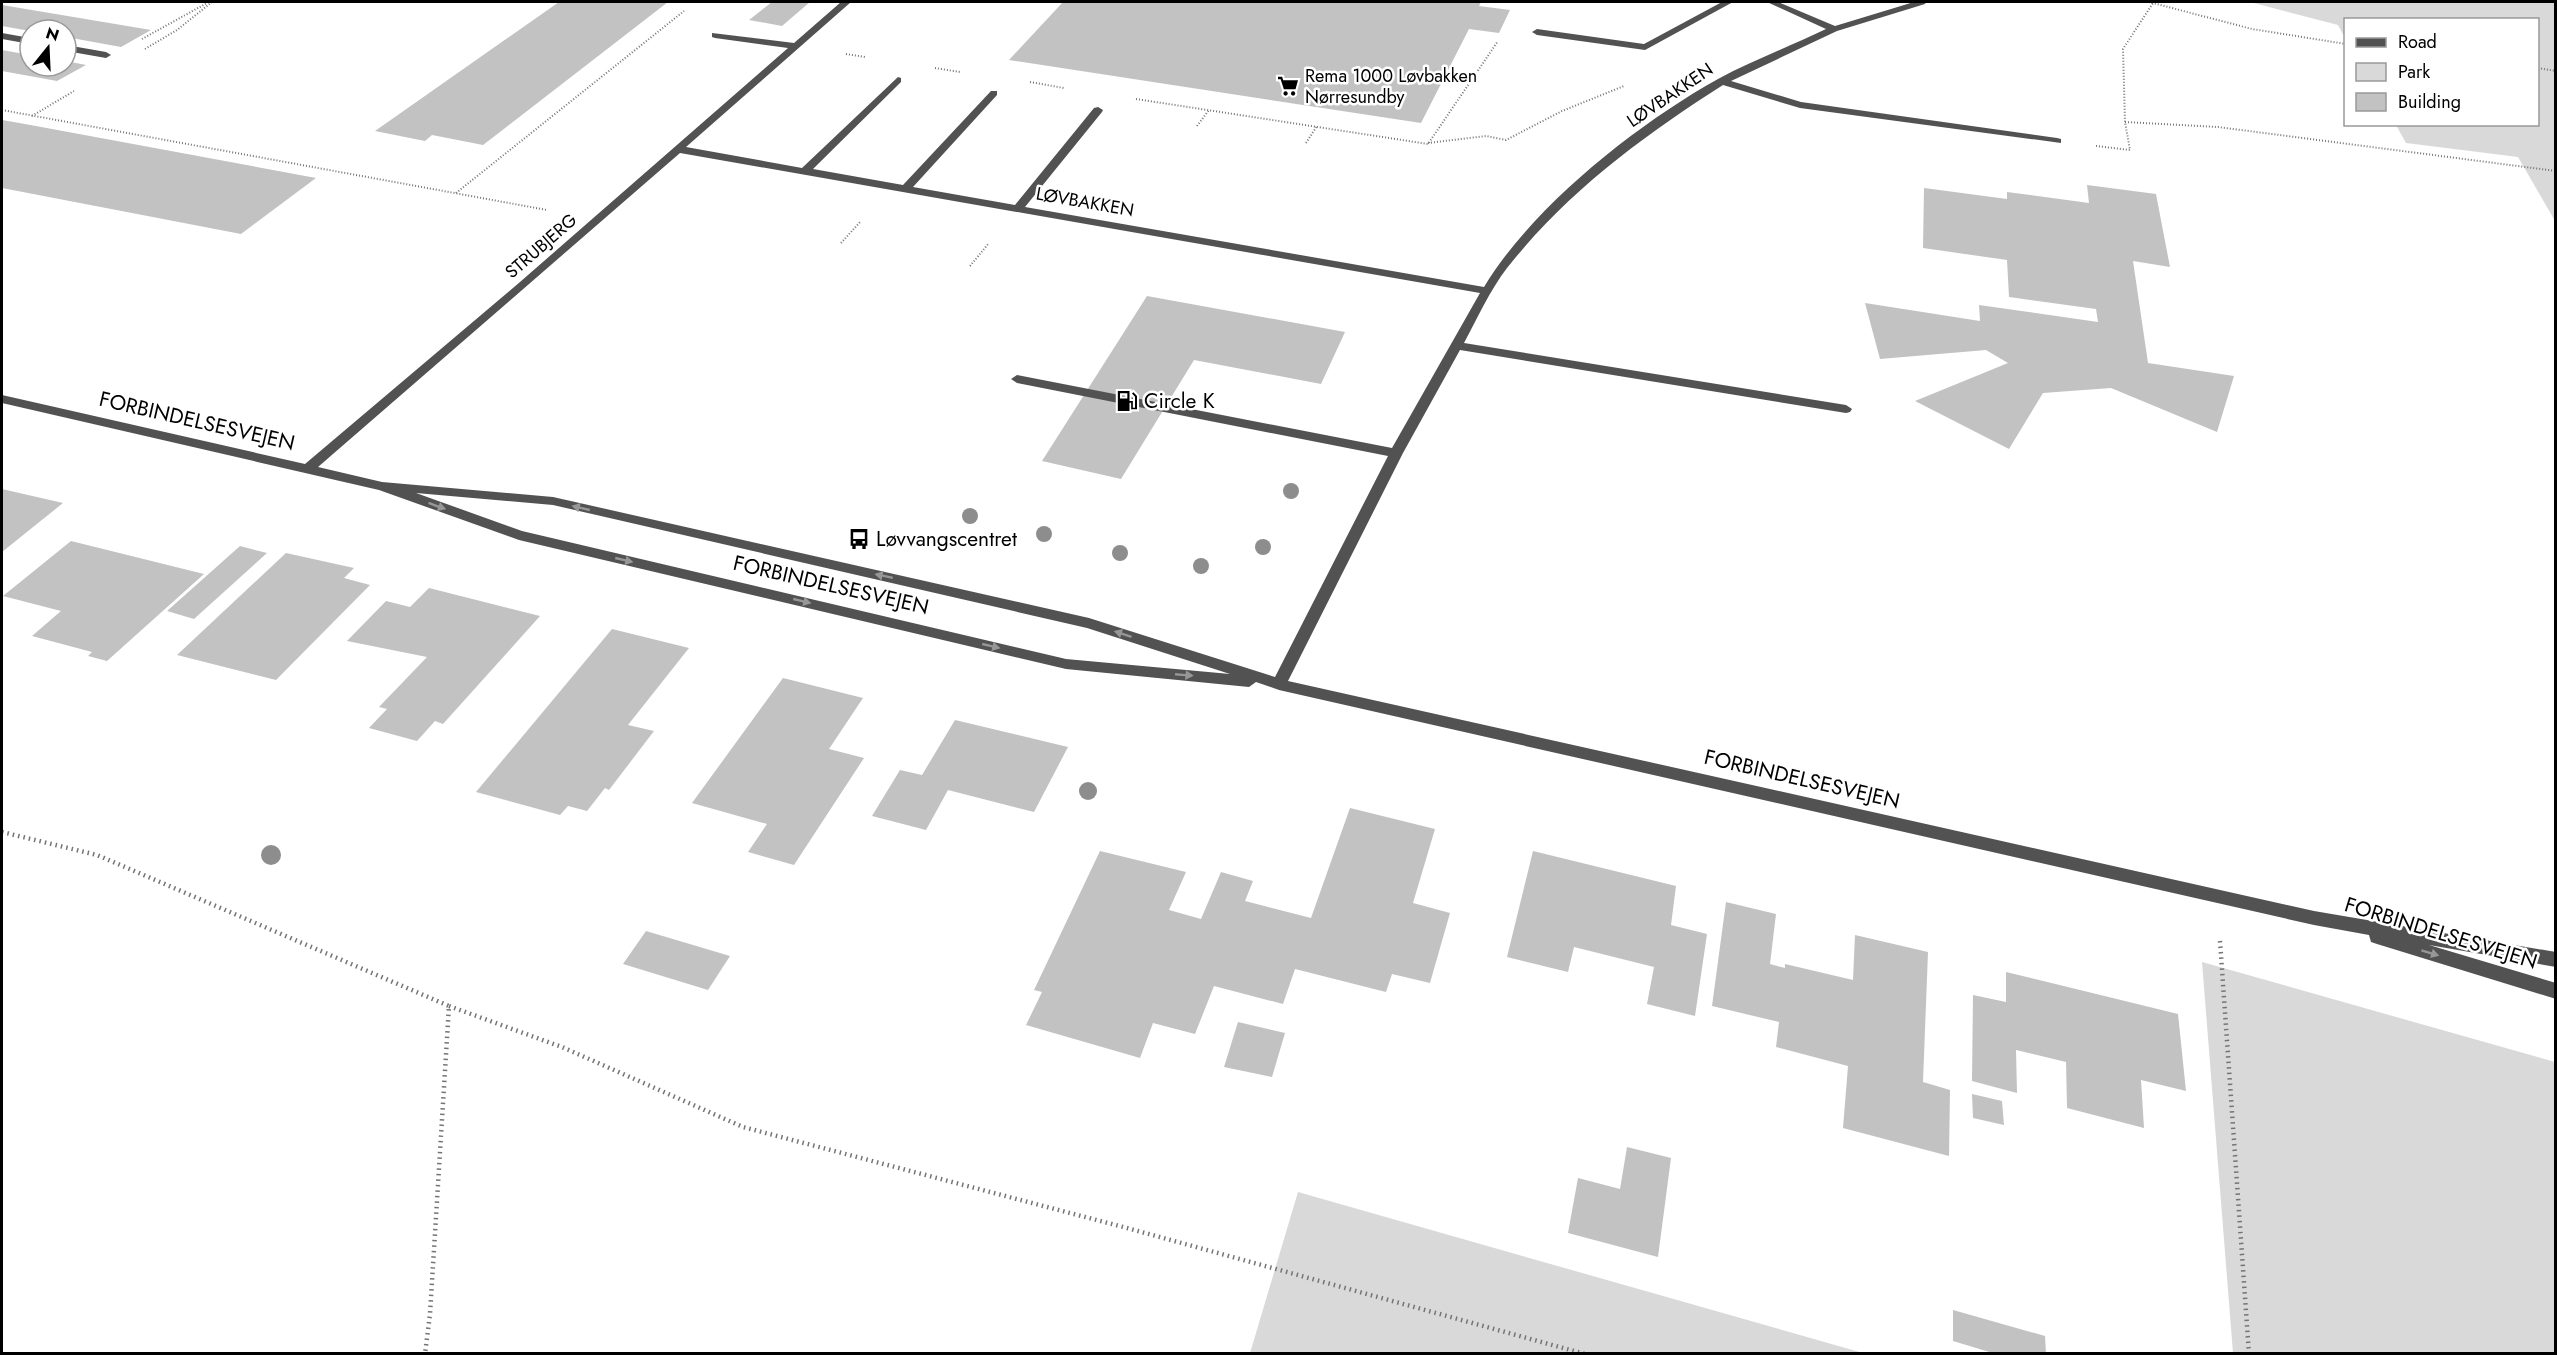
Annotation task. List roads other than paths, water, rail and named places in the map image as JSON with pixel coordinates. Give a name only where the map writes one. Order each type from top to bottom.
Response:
[{"type":"street","name":"STRUBJERG","points":[[309,469],[846,2]]},
{"type":"street","points":[[1537,32],[1645,47],[1728,2]]},
{"type":"street","points":[[1771,2],[1834,29]]},
{"type":"street","name":"LØVBAKKEN","points":[[1279,684],[1396,453],[1487,291],[1501,268],[1543,219],[1585,179],[1659,122],[1722,81],[1834,29],[1922,2]]},
{"type":"street","points":[[715,35],[795,46]]},
{"type":"street","points":[[2,36],[18,39]]},
{"type":"street","points":[[78,50],[106,55]]},
{"type":"street","points":[[805,171],[898,80]]},
{"type":"street","points":[[1722,81],[1800,105],[2056,141]]},
{"type":"street","points":[[905,189],[994,93]]},
{"type":"street","points":[[1018,208],[1098,110]]},
{"type":"street","name":"LØVBAKKEN","points":[[678,149],[1487,291]]},
{"type":"street","points":[[1457,346],[1846,409]]},
{"type":"street","points":[[1017,380],[1396,453]]},
{"type":"street","name":"FORBINDELSESVEJEN","points":[[2,399],[382,486],[519,535],[1066,664],[1279,684]]},
{"type":"street","name":"FORBINDELSESVEJEN","points":[[382,486],[553,501],[1089,623],[1279,684],[2314,918],[2556,960]]},
{"type":"street","name":"FORBINDELSESVEJEN","points":[[2314,918],[2556,991]]},
{"type":"place","name":"Rema 1000 Løvbakken Nørresundby","points":[[1288,86]]},
{"type":"place","name":"Circle K","points":[[1127,401]]},
{"type":"place","name":"Løvvangscentret","points":[[859,539]]}]
